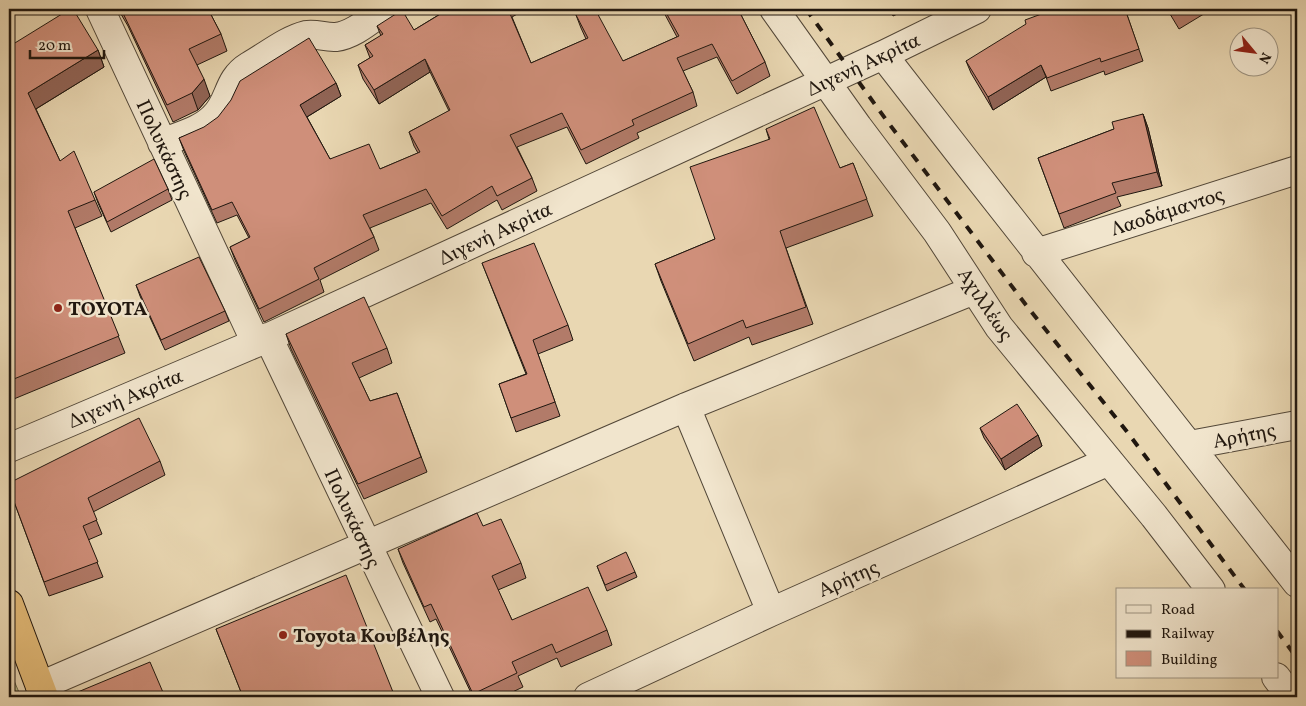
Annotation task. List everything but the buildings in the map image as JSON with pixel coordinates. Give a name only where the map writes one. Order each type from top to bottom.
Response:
[{"type":"highway","points":[[9,604],[42,692]]},
{"type":"street","name":"Πολυκάστης","points":[[100,9],[162,143],[366,546],[440,697]]},
{"type":"street","points":[[162,143],[204,125],[214,118],[234,80],[246,68],[304,36],[313,34],[332,37],[344,35],[386,9]]},
{"type":"street","name":"Αχιλλέως","points":[[774,9],[825,82],[937,232],[998,327],[1109,460],[1209,588]]},
{"type":"street","name":"Διγενή Ακρίτα","points":[[9,448],[262,340],[883,56],[978,9]]},
{"type":"street","points":[[883,56],[1297,583]]},
{"type":"street","name":"Λαοδάμαντος","points":[[1036,253],[1297,170]]},
{"type":"street","points":[[42,692],[366,546],[686,407],[974,290]]},
{"type":"street","points":[[686,407],[772,612]]},
{"type":"street","name":"Αρήτης","points":[[1190,445],[1297,425]]},
{"type":"street","name":"Αρήτης","points":[[588,697],[1109,460]]},
{"type":"street","points":[[1277,678],[1291,697]]},
{"type":"green space","points":[[9,669],[21,697],[12,697],[9,688]]},
{"type":"railway","points":[[806,9],[887,121],[1026,305],[1128,433],[1244,588]]},
{"type":"railway","points":[[1278,632],[1297,658]]},
{"type":"place","name":"TOYOTA","points":[[58,308]]},
{"type":"place","name":"Toyota Κουβέλης","points":[[283,635]]}]
